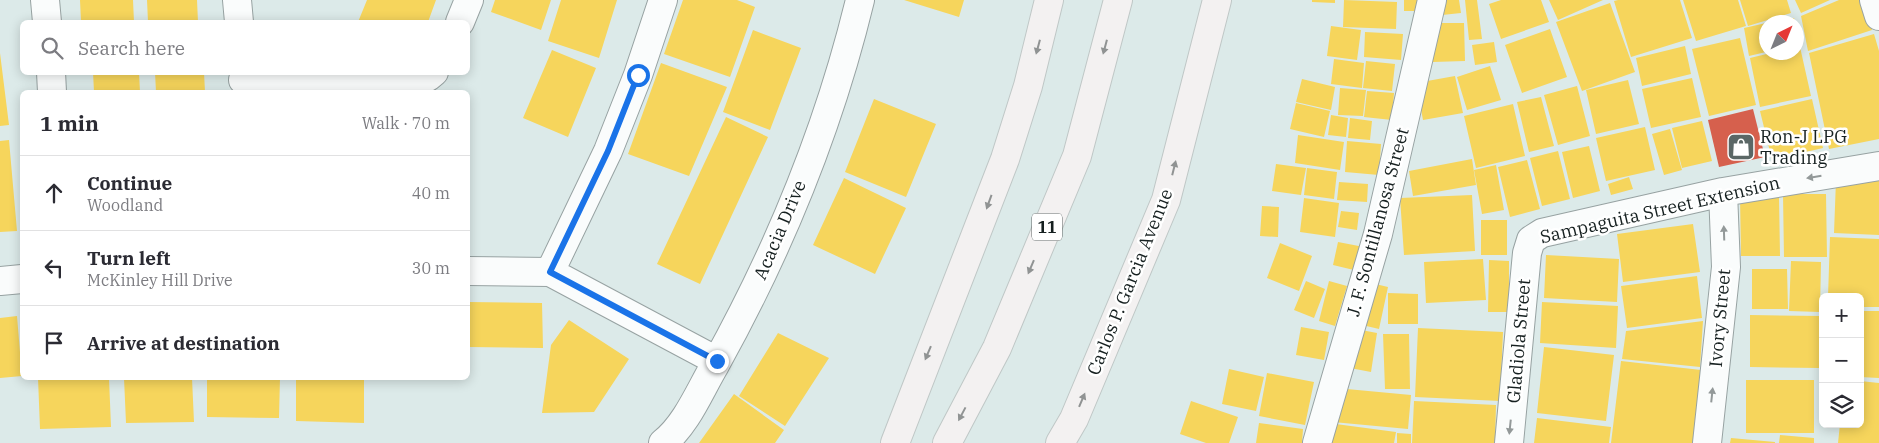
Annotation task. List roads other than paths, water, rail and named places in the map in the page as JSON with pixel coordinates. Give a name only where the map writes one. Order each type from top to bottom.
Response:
[{"type":"main road","points":[[895,443],[1005,159],[1028,86],[1050,0]]},
{"type":"main road","name":"11","points":[[947,443],[997,348],[1077,156],[1118,0]]},
{"type":"main road","name":"Carlos P. Garcia Avenue","points":[[1060,443],[1074,419],[1166,200],[1217,0]]},
{"type":"street","points":[[45,0],[46,20]]},
{"type":"street","points":[[237,0],[239,20]]},
{"type":"street","points":[[461,20],[469,0]]},
{"type":"street","points":[[550,272],[608,151],[638,75],[663,0]]},
{"type":"street","name":"Acacia Drive","points":[[663,443],[689,412],[748,304],[812,155],[845,61],[860,0]]},
{"type":"street","name":"J. F. Sontillanosa Street","points":[[1317,443],[1378,234],[1432,0]]},
{"type":"street","points":[[1874,0],[1879,16]]},
{"type":"street","points":[[51,75],[52,90]]},
{"type":"street","points":[[243,82],[428,77],[430,75]]},
{"type":"street","name":"Sampaguita Street Extension","points":[[1531,240],[1542,233],[1723,192],[1879,166]]},
{"type":"street","name":"Ivory Street","points":[[1707,443],[1726,267],[1723,192]]},
{"type":"street","name":"Gladiola Street","points":[[1509,443],[1527,252],[1531,240]]},
{"type":"street","points":[[470,271],[550,272],[717,361]]},
{"type":"street","points":[[0,281],[20,279]]},
{"type":"place","name":"Ron-J LPG Trading","points":[[1741,147]]}]
